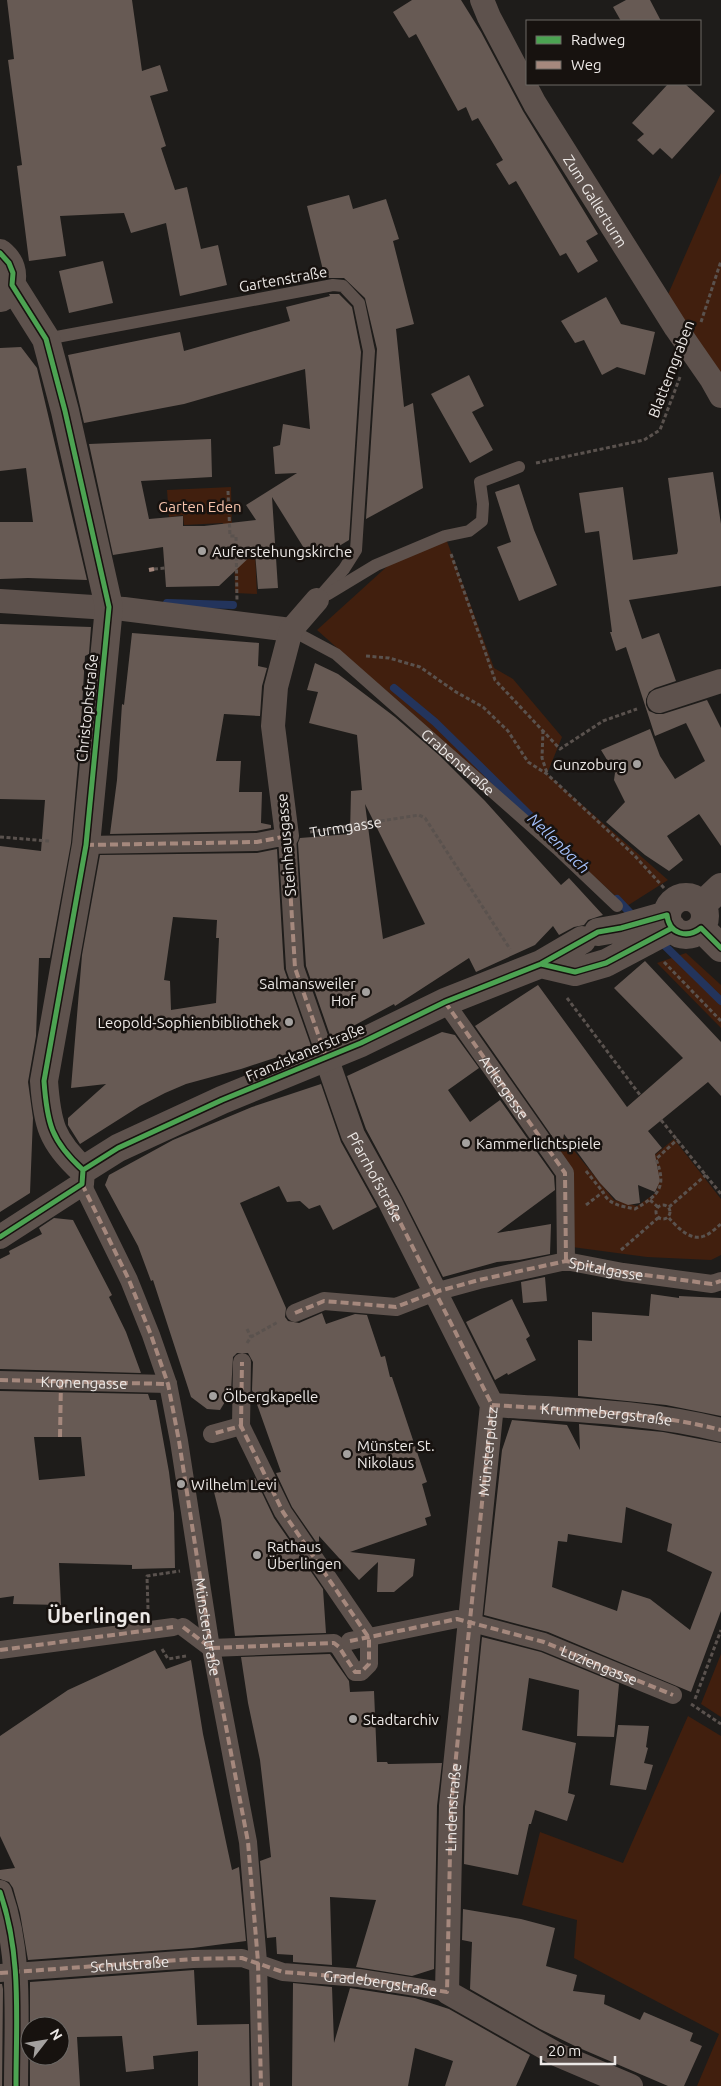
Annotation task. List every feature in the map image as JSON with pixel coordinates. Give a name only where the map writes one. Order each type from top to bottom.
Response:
[{"type":"street","name":"Zum Gallerturm","points":[[482,0],[488,17],[535,104],[676,328],[717,388]]},
{"type":"street","name":"Christophstraße","points":[[0,253],[9,263],[13,273],[6,292],[46,339],[65,411],[109,607],[86,844],[44,1081],[46,1113],[55,1136],[66,1155],[83,1177]]},
{"type":"street","points":[[291,630],[317,600]]},
{"type":"street","name":"Grabenstraße","points":[[0,601],[109,607],[291,630]]},
{"type":"street","name":"Steinhausgasse","points":[[291,630],[276,687],[273,726],[287,836],[295,968],[326,1058]]},
{"type":"street","points":[[659,701],[721,681]]},
{"type":"street","points":[[86,844],[257,842],[287,836]]},
{"type":"street","points":[[671,915],[680,897],[692,898],[708,907],[721,948]]},
{"type":"street","name":"Franziskanerstraße","points":[[83,1177],[118,1148],[222,1100],[361,1043],[445,1002],[532,967],[611,931],[671,915]]},
{"type":"street","name":"Franziskanerstraße","points":[[532,967],[575,972],[606,963],[611,931]]},
{"type":"street","name":"Adlergasse","points":[[445,1002],[565,1173],[566,1261]]},
{"type":"street","name":"Pfarrhofstraße","points":[[326,1058],[353,1135],[390,1202],[435,1292]]},
{"type":"street","points":[[0,1237],[83,1177]]},
{"type":"street","name":"Münsterstraße","points":[[83,1177],[129,1280],[168,1384],[179,1441],[211,1648],[248,1842],[258,1962],[261,2086]]},
{"type":"street","name":"Spitalgasse","points":[[295,1313],[324,1301],[396,1307],[435,1292],[478,1280],[566,1261],[623,1272],[712,1284],[721,1281]]},
{"type":"street","name":"Münsterplatz","points":[[435,1292],[492,1405],[468,1623]]},
{"type":"street","points":[[0,1650],[178,1627],[211,1648],[334,1643],[339,1647],[355,1672],[361,1672],[369,1664],[369,1638],[283,1512],[241,1426],[242,1362]]},
{"type":"street","name":"Kronengasse","points":[[0,1380],[168,1384]]},
{"type":"street","name":"Krummebergstraße","points":[[492,1405],[608,1413],[691,1422],[721,1430]]},
{"type":"street","points":[[212,1434],[241,1426]]},
{"type":"street","name":"Luziengasse","points":[[350,1641],[457,1618],[468,1623],[544,1642],[673,1694]]},
{"type":"street","name":"Lindenstraße","points":[[447,1992],[451,1806],[468,1623]]},
{"type":"street","points":[[0,1892],[6,1911],[16,2086]]},
{"type":"street","name":"Schulstraße","points":[[8,1972],[193,1959],[242,1958],[258,1962]]},
{"type":"street","name":"Gradebergstraße","points":[[258,1962],[283,1972],[359,1978],[447,1992],[558,2055],[631,2086]]},
{"type":"lane","name":"Gartenstraße","points":[[46,339],[333,285],[343,286],[359,303],[368,351],[356,550],[344,569],[317,600]]},
{"type":"lane","points":[[317,600],[376,565],[445,536],[469,531],[482,521],[483,504],[480,482],[518,467]]},
{"type":"lane","name":"Grabenstraße","points":[[291,630],[336,654],[557,849],[611,931]]},
{"type":"path","points":[[228,491],[230,536],[236,536],[237,592]]},
{"type":"path","points":[[445,536],[496,680],[560,749],[603,722],[659,701]]},
{"type":"path","points":[[154,569],[165,568]]},
{"type":"path","points":[[336,654],[388,658],[420,666],[456,692],[483,707],[508,731],[528,762],[547,774],[634,855],[671,915]]},
{"type":"path","points":[[543,730],[542,758],[547,774]]},
{"type":"path","points":[[0,837],[50,841]]},
{"type":"path","points":[[663,961],[721,1022]]},
{"type":"path","points":[[564,995],[640,1095]]},
{"type":"path","points":[[661,1120],[721,1194]]},
{"type":"path","points":[[581,1209],[603,1192],[606,1199],[614,1204],[635,1209],[650,1200],[658,1193],[660,1184],[659,1168],[656,1159],[678,1140]]},
{"type":"path","points":[[669,1207],[706,1175]]},
{"type":"path","points":[[650,1200],[658,1207]]},
{"type":"path","points":[[669,1207],[663,1205],[658,1207],[655,1212],[658,1218],[663,1220],[669,1218]]},
{"type":"path","points":[[669,1207],[671,1212],[669,1218]]},
{"type":"path","points":[[616,1250],[623,1250],[658,1218]]},
{"type":"path","points":[[669,1218],[682,1231],[700,1237],[706,1236],[721,1224]]},
{"type":"path","points":[[247,1344],[251,1337],[295,1313]]},
{"type":"path","points":[[247,1329],[251,1337]]},
{"type":"path","points":[[149,1630],[147,1576],[198,1567]]},
{"type":"path","points":[[693,1705],[721,1630]]},
{"type":"path","points":[[673,1694],[721,1724]]},
{"type":"green space","points":[[721,173],[721,384],[666,299]]},
{"type":"green space","name":"Garten Eden","points":[[231,487],[232,532],[254,533],[257,594],[235,593],[234,539],[224,539],[223,523],[184,525],[183,515],[169,517],[167,490]]},
{"type":"green space","points":[[445,536],[494,668],[513,679],[562,737],[547,774],[668,880],[627,906],[317,630],[403,552]]},
{"type":"green space","points":[[686,953],[721,985],[721,1028],[657,963]]},
{"type":"green space","points":[[563,1137],[614,1200],[637,1206],[657,1192],[658,1167],[650,1159],[674,1139],[721,1199],[721,1255],[711,1260],[647,1257],[572,1247],[553,1144]]},
{"type":"green space","points":[[721,1654],[721,1717],[701,1704]]},
{"type":"green space","points":[[688,1716],[721,1736],[721,2086],[697,2086],[719,2034],[574,1958],[577,1920],[522,1905],[540,1832],[623,1863]]},
{"type":"building","points":[[7,0],[132,0],[142,71],[160,65],[168,91],[150,96],[166,146],[161,148],[175,190],[187,187],[201,249],[218,245],[227,285],[180,296],[166,223],[131,233],[124,213],[60,216],[66,256],[29,261],[17,166],[22,165],[8,60],[14,59]]},
{"type":"building","points":[[412,0],[461,0],[481,32],[523,111],[598,234],[586,241],[598,261],[578,273],[566,253],[560,256],[516,181],[509,185],[496,164],[503,160],[478,118],[472,121],[466,107],[458,111],[416,34],[409,38],[393,12]]},
{"type":"building","points":[[626,0],[650,0],[660,20],[620,20],[613,7]]},
{"type":"building","points":[[667,85],[686,85],[715,111],[672,159],[660,148],[653,155],[637,140],[644,134],[632,123]]},
{"type":"building","points":[[349,195],[353,209],[386,199],[399,239],[393,241],[414,324],[396,329],[404,407],[413,403],[423,488],[366,519],[377,349],[365,298],[344,278],[325,278],[307,206]]},
{"type":"building","points":[[103,261],[113,303],[69,313],[59,271]]},
{"type":"building","points":[[329,294],[339,294],[352,307],[361,352],[349,540],[326,554],[320,545],[307,553],[272,497],[278,588],[258,589],[255,552],[219,586],[166,587],[163,547],[113,555],[89,444],[211,439],[212,477],[141,481],[149,519],[183,516],[183,526],[204,526],[256,520],[246,505],[297,473],[275,474],[273,447],[280,445],[283,424],[310,429],[305,369],[184,404],[84,423],[68,355],[180,332],[184,351],[290,321],[286,307],[330,296]]},
{"type":"building","points":[[606,297],[621,324],[655,332],[645,375],[617,367],[602,375],[584,340],[575,343],[561,321]]},
{"type":"building","points":[[21,347],[37,368],[87,580],[0,579],[0,522],[33,522],[26,468],[0,471],[0,348]]},
{"type":"building","points":[[469,375],[484,406],[472,412],[493,450],[470,463],[431,394]]},
{"type":"building","points":[[713,472],[721,524],[721,586],[629,600],[642,639],[659,633],[676,681],[649,692],[646,705],[649,711],[663,714],[707,700],[721,728],[721,846],[699,814],[667,836],[683,860],[669,871],[645,855],[606,822],[625,802],[614,780],[615,773],[601,750],[650,729],[660,756],[675,779],[705,761],[686,723],[655,736],[626,647],[616,651],[610,632],[612,632],[599,531],[585,533],[579,493],[623,487],[633,560],[677,554],[668,478]]},
{"type":"building","points":[[519,484],[534,530],[557,585],[519,601],[497,547],[511,542],[495,492]]},
{"type":"building","points":[[0,624],[91,627],[89,654],[85,656],[71,843],[50,958],[39,958],[36,1036],[28,1082],[33,1118],[30,1193],[0,1212],[0,846],[41,851],[45,800],[0,799]]},
{"type":"building","points":[[132,633],[259,643],[258,666],[267,668],[262,686],[260,716],[224,714],[216,761],[241,761],[239,792],[262,792],[261,823],[271,825],[271,828],[256,831],[110,834],[117,780],[122,704],[124,705]]},
{"type":"building","points":[[315,663],[338,674],[395,717],[440,756],[485,801],[561,885],[569,878],[603,915],[588,920],[584,925],[574,927],[559,935],[553,926],[535,945],[476,972],[469,958],[395,1006],[394,1004],[331,1038],[306,966],[298,843],[300,838],[350,834],[351,791],[362,790],[357,735],[309,723],[318,692],[307,690]],"holes":[[[365,804],[425,924],[383,939]]]},
{"type":"building","points":[[277,849],[284,969],[311,1046],[241,1069],[186,1084],[140,1106],[80,1144],[68,1125],[68,1118],[106,1084],[71,1088],[82,955],[100,855],[257,853]],"holes":[[[173,917],[217,920],[216,938],[219,938],[216,1003],[171,1010],[170,981],[164,980]]]},
{"type":"building","points":[[645,961],[721,1042],[721,1096],[708,1082],[648,1131],[662,1148],[655,1154],[660,1181],[655,1192],[638,1185],[640,1203],[628,1205],[616,1200],[600,1183],[564,1134],[561,1149],[475,1026],[538,985],[627,1107],[683,1058],[614,988]]},
{"type":"building","points":[[442,1032],[455,1035],[479,1068],[448,1090],[470,1122],[500,1100],[554,1176],[555,1190],[497,1233],[551,1224],[550,1254],[497,1262],[443,1277],[366,1129],[347,1076]]},
{"type":"building","points":[[321,1084],[341,1142],[377,1207],[333,1230],[320,1205],[309,1209],[300,1201],[287,1202],[279,1186],[240,1203],[286,1308],[285,1317],[288,1321],[299,1323],[322,1313],[326,1324],[355,1314],[367,1315],[381,1357],[385,1356],[390,1377],[392,1377],[427,1482],[422,1484],[431,1516],[425,1518],[427,1525],[350,1552],[415,1559],[413,1576],[394,1592],[377,1592],[378,1562],[359,1580],[319,1536],[319,1546],[292,1507],[276,1473],[281,1472],[252,1390],[253,1362],[248,1353],[237,1353],[233,1357],[231,1392],[220,1410],[207,1409],[191,1397],[153,1280],[151,1281],[138,1246],[105,1185],[109,1175],[173,1140],[252,1107]]},
{"type":"building","points":[[54,1218],[73,1220],[112,1295],[109,1297],[126,1332],[141,1373],[0,1369],[0,1259],[10,1254],[9,1251],[42,1234],[39,1228]]},
{"type":"building","points":[[545,1277],[547,1301],[523,1303],[521,1282]]},
{"type":"building","points":[[651,1294],[679,1298],[679,1296],[721,1298],[721,1416],[666,1405],[578,1396],[578,1340],[592,1341],[592,1312],[649,1316]]},
{"type":"building","points":[[512,1299],[530,1336],[526,1339],[536,1360],[495,1380],[466,1322]]},
{"type":"building","points":[[0,1391],[148,1394],[150,1400],[156,1400],[169,1472],[174,1513],[175,1568],[132,1569],[132,1565],[59,1563],[61,1605],[13,1604],[14,1596],[0,1598]],"holes":[[[34,1437],[81,1437],[85,1476],[39,1480]]]},
{"type":"building","points":[[512,1420],[567,1425],[580,1450],[579,1424],[663,1432],[721,1443],[721,1611],[691,1692],[548,1632],[484,1615],[502,1450]],"holes":[[[626,1507],[672,1524],[667,1551],[712,1572],[690,1630],[650,1599],[622,1590],[617,1611],[552,1587],[558,1541],[567,1542],[568,1534],[622,1543]]]},
{"type":"building","points":[[255,1478],[274,1518],[323,1589],[326,1633],[235,1636],[221,1520],[213,1488]]},
{"type":"building","points":[[482,1637],[541,1652],[619,1684],[614,1737],[577,1736],[579,1690],[529,1678],[522,1730],[576,1743],[568,1793],[575,1795],[567,1821],[535,1810],[531,1824],[529,1824],[518,1875],[464,1864],[465,1807]]},
{"type":"building","points":[[155,1650],[166,1669],[191,1660],[203,1734],[232,1870],[239,1867],[246,1941],[193,1948],[28,1960],[20,1913],[13,1888],[9,1882],[0,1879],[0,1870],[15,1868],[0,1836],[0,1736],[68,1690]]},
{"type":"building","points":[[330,1654],[349,1681],[350,1692],[374,1691],[377,1762],[387,1762],[388,1764],[442,1763],[437,1806],[434,1969],[412,1976],[356,1967],[376,1900],[330,1897],[332,1965],[293,1962],[293,1955],[277,1954],[276,1937],[267,1938],[260,1861],[271,1857],[260,1760],[241,1657]]},
{"type":"building","points":[[618,1725],[649,1726],[646,1747],[648,1748],[644,1763],[653,1765],[646,1790],[610,1785]]},
{"type":"building","points":[[463,1909],[521,1919],[555,1928],[546,1966],[577,1975],[573,1991],[605,1995],[604,2004],[640,2020],[644,2012],[693,2033],[690,2041],[702,2046],[684,2086],[668,2086],[577,2047],[540,2029],[470,1989],[472,1942],[462,1940]]},
{"type":"building","points":[[194,1970],[197,2025],[249,2024],[250,2086],[198,2086],[198,2051],[153,2056],[154,2069],[126,2072],[122,2036],[77,2037],[80,2086],[30,2086],[30,2066],[70,2066],[70,2016],[30,2016],[30,1982]]},
{"type":"building","points":[[293,1983],[332,1987],[334,2043],[350,1988],[415,1998],[449,2009],[530,2055],[516,2086],[445,2086],[453,2061],[415,2048],[408,2086],[292,2086]]},
{"type":"building","points":[[0,1984],[2,1984],[3,1989],[2,2086],[0,2086]]},
{"type":"waterway","points":[[167,603],[233,605]]},
{"type":"waterway","name":"Nellenbach","points":[[394,688],[435,722],[558,843]]},
{"type":"waterway","name":"Nellenbach","points":[[617,899],[635,918]]},
{"type":"waterway","name":"Nellenbach","points":[[660,941],[721,1001]]},
{"type":"marked path","points":[[149,570],[154,569]]},
{"type":"marked path","points":[[86,845],[257,842],[287,836],[295,968],[326,1057]]},
{"type":"marked path","points":[[445,1002],[565,1173],[566,1261]]},
{"type":"marked path","points":[[82,1184],[129,1280],[168,1384],[179,1441],[211,1648],[248,1842],[258,1962],[261,2086]]},
{"type":"marked path","points":[[0,1973],[193,1959],[242,1958],[283,1972],[359,1978],[447,1992],[451,1806],[492,1405],[390,1202]]},
{"type":"marked path","points":[[295,1313],[324,1301],[396,1307],[435,1292],[479,1280],[566,1261],[623,1272],[712,1284],[721,1281]]},
{"type":"marked path","points":[[241,1426],[242,1362]]},
{"type":"marked path","points":[[0,1380],[168,1384]]},
{"type":"marked path","points":[[60,1437],[61,1381]]},
{"type":"marked path","points":[[492,1405],[636,1415],[721,1430]]},
{"type":"marked path","points":[[183,1627],[211,1648],[334,1643],[339,1647],[355,1672],[361,1672],[369,1664],[369,1638],[283,1512],[241,1426],[212,1434]]},
{"type":"marked path","points":[[350,1641],[457,1619],[544,1642],[673,1695]]},
{"type":"marked path","points":[[0,1650],[173,1627]]},
{"type":"cycle path","points":[[0,253],[9,263],[13,273],[12,285],[46,339],[65,411],[109,607],[86,845],[44,1081],[49,1120],[57,1140],[72,1160],[83,1170]]},
{"type":"cycle path","points":[[83,1170],[118,1148],[222,1100],[361,1043],[445,1002],[541,964],[598,932],[621,928],[667,915],[671,927],[675,930],[685,934],[701,928],[721,948]]},
{"type":"cycle path","points":[[541,964],[575,972],[606,963],[672,928]]},
{"type":"cycle path","points":[[0,1237],[82,1184],[83,1170]]},
{"type":"cycle path","points":[[0,1892],[7,1916],[15,1964],[17,2013],[16,2086]]},
{"type":"place","name":"Auferstehungskirche","points":[[202,551]]},
{"type":"place","name":"Gunzoburg","points":[[637,764]]},
{"type":"place","name":"Salmansweiler Hof","points":[[366,992]]},
{"type":"place","name":"Leopold-Sophienbibliothek","points":[[289,1022]]},
{"type":"place","name":"Kammerlichtspiele","points":[[466,1143]]},
{"type":"place","name":"Ölbergkapelle","points":[[213,1396]]},
{"type":"place","name":"Münster St. Nikolaus","points":[[347,1454]]},
{"type":"place","name":"Wilhelm Levi","points":[[181,1484]]},
{"type":"place","name":"Rathaus Überlingen","points":[[257,1555]]},
{"type":"place","name":"Stadtarchiv","points":[[353,1719]]},
{"type":"district","name":"Überlingen","points":[[99,1615]]}]
